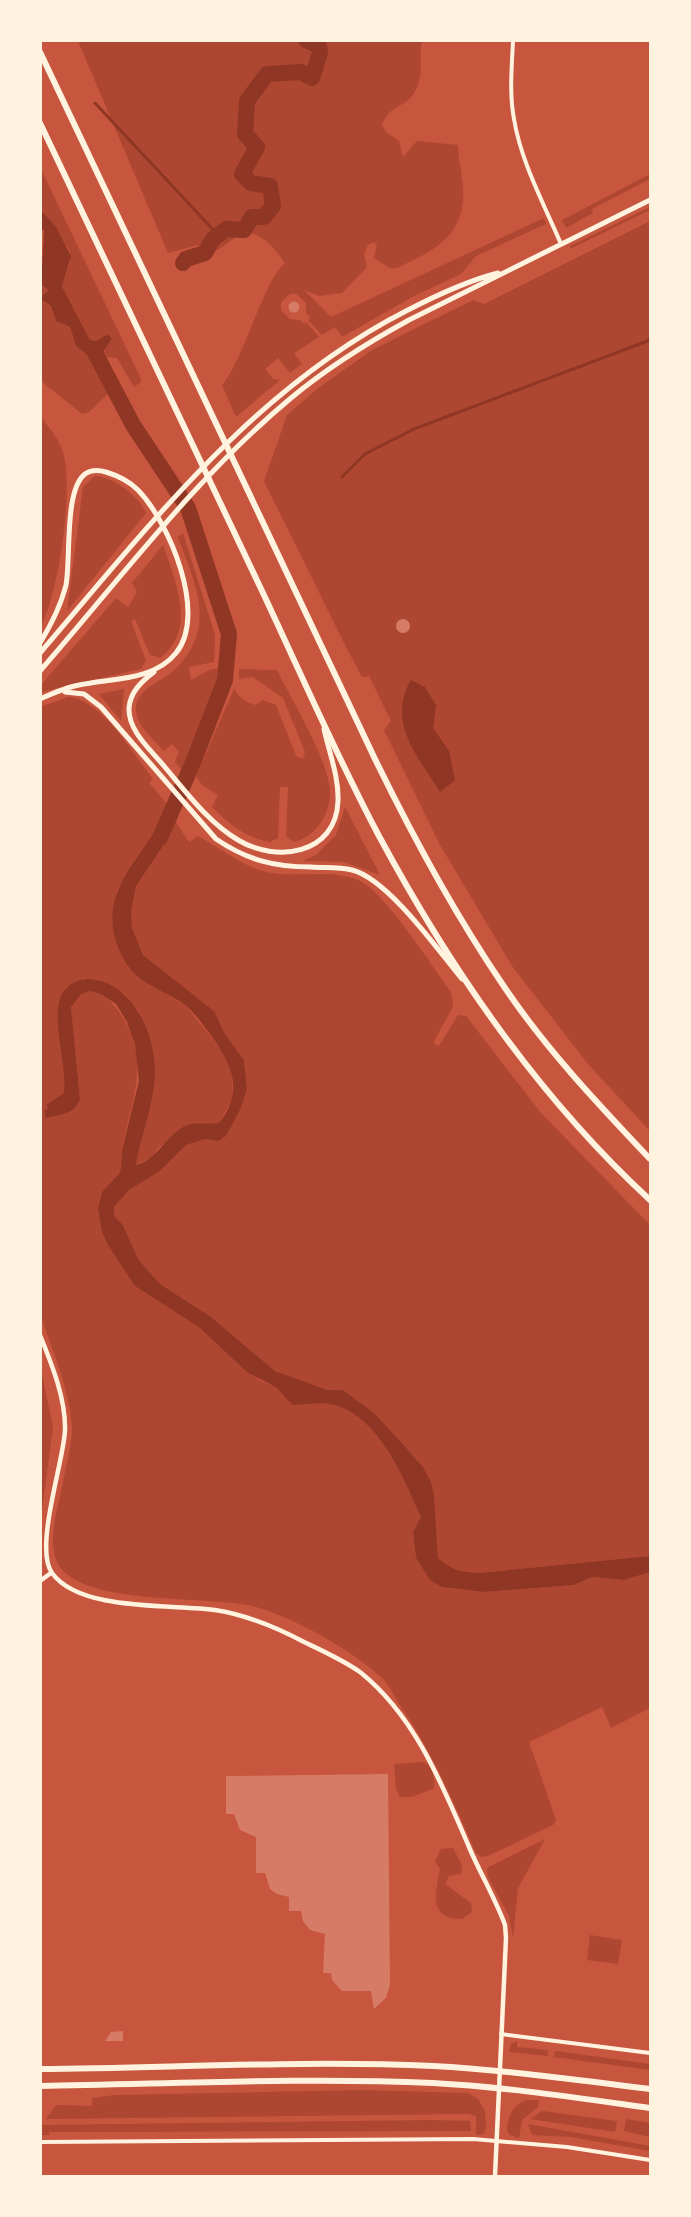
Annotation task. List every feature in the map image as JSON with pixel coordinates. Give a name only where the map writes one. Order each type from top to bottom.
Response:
[{"type":"main road","points":[[40,52],[370,749],[429,866],[504,987],[546,1043],[651,1159]]},
{"type":"main road","points":[[41,124],[377,833],[469,988]]},
{"type":"main road","points":[[40,653],[206,461],[263,408],[315,366],[390,319],[458,286],[501,272],[651,200]]},
{"type":"main road","points":[[40,671],[215,469],[270,416],[312,382],[371,341],[485,284],[501,272]]},
{"type":"main road","points":[[40,643],[58,609],[66,585],[75,488],[84,474],[93,470],[101,471],[129,482],[149,503],[163,528],[188,598],[189,622],[183,642],[161,667],[140,682],[129,709],[134,729],[197,804],[223,830],[239,841],[261,850],[296,853],[320,841],[337,816],[338,800],[337,783],[320,713]]},
{"type":"main road","points":[[40,699],[76,685],[133,676],[161,667]]},
{"type":"main road","points":[[60,692],[73,692],[91,697],[193,815],[216,839],[236,853],[261,863],[353,870],[367,876],[398,903],[469,988],[524,1062],[563,1109],[651,1200]]},
{"type":"main road","points":[[40,2069],[363,2065],[499,2070],[651,2090]]},
{"type":"main road","points":[[40,2086],[361,2082],[498,2088],[651,2108]]},
{"type":"street","points":[[513,40],[511,97],[514,120],[529,166],[561,244]]},
{"type":"street","points":[[40,1335],[60,1394],[65,1431],[45,1550],[51,1572],[68,1586],[104,1600],[143,1606],[214,1610],[247,1617],[295,1637],[357,1670],[393,1706],[426,1752],[505,1925],[495,2176]]},
{"type":"street","points":[[40,1581],[51,1572]]},
{"type":"street","points":[[501,2034],[651,2052]]},
{"type":"street","points":[[40,2142],[242,2139],[496,2141],[567,2147],[651,2160]]},
{"type":"shaded area","points":[[78,41],[422,41],[420,76],[416,89],[408,100],[389,113],[382,125],[386,132],[399,141],[403,157],[417,141],[458,145],[463,187],[463,204],[459,218],[445,239],[424,255],[397,268],[390,268],[374,258],[377,244],[374,242],[368,245],[364,254],[367,267],[342,293],[319,296],[304,290],[331,317],[544,218],[546,224],[476,256],[461,274],[414,296],[342,337],[335,327],[322,335],[308,320],[310,318],[306,313],[306,303],[297,294],[290,294],[281,302],[281,310],[290,319],[300,320],[304,324],[306,322],[319,337],[294,353],[302,364],[290,373],[278,358],[265,369],[273,379],[280,380],[236,417],[222,385],[238,357],[270,284],[285,264],[266,241],[247,233],[211,253],[203,251],[198,245],[168,253]]},
{"type":"shaded area","points":[[40,167],[142,381],[134,387],[117,358],[105,357],[105,347],[112,337],[108,334],[96,341],[90,340],[64,293],[62,287],[70,262],[70,251],[41,209]]},
{"type":"shaded area","points":[[650,174],[650,179],[592,209],[593,213],[566,228],[562,220]]},
{"type":"shaded area","points":[[650,207],[650,210],[570,249],[570,246]]},
{"type":"shaded area","points":[[40,209],[56,227],[71,256],[62,287],[90,340],[96,341],[108,334],[112,338],[104,351],[107,366],[100,371],[91,358],[76,346],[70,327],[56,321],[51,306],[42,300],[42,296],[49,290],[41,285],[44,230],[41,230]]},
{"type":"shaded area","points":[[650,221],[650,1131],[588,1064],[512,966],[439,843],[384,730],[391,721],[369,676],[362,677],[347,649],[264,481],[287,415],[317,389],[372,350],[473,300],[484,304]]},
{"type":"shaded area","points":[[40,285],[49,290],[42,296],[44,302],[51,306],[56,321],[70,327],[76,346],[93,360],[110,392],[89,412],[82,414],[41,381]]},
{"type":"shaded area","points":[[41,417],[63,452],[67,490],[59,566],[48,610],[41,626]]},
{"type":"shaded area","points":[[95,476],[110,480],[125,488],[138,500],[146,513],[67,611],[83,487]]},
{"type":"shaded area","points":[[183,533],[215,635],[214,662],[189,667],[191,680],[209,670],[220,668],[217,682],[182,770],[175,762],[179,752],[172,744],[164,751],[143,728],[136,710],[140,696],[181,663],[192,648],[197,636],[199,606],[194,583],[178,537]]},
{"type":"shaded area","points":[[163,545],[180,604],[181,619],[172,646],[160,658],[150,655],[135,619],[131,621],[146,661],[141,669],[41,692],[41,685],[116,598],[128,607],[137,592],[132,583]]},
{"type":"shaded area","points":[[239,669],[277,670],[323,762],[330,790],[325,816],[309,835],[293,842],[286,836],[288,787],[280,787],[278,838],[270,842],[246,834],[225,819],[212,807],[218,795],[202,785],[196,776],[234,689],[238,695],[251,704],[255,705],[263,700],[276,705],[296,756],[303,759],[305,752],[283,698],[253,677],[239,679]]},
{"type":"shaded area","points":[[411,680],[425,687],[436,705],[433,728],[449,751],[455,780],[440,792],[415,752],[403,724],[404,695]]},
{"type":"shaded area","points":[[124,689],[121,721],[99,694]]},
{"type":"shaded area","points":[[68,697],[80,700],[104,717],[126,742],[153,779],[149,783],[169,806],[156,834],[139,853],[117,890],[113,929],[125,960],[137,976],[186,1006],[227,1057],[232,1074],[233,1098],[219,1123],[208,1125],[198,1122],[159,1147],[151,1158],[136,1165],[155,1071],[150,1040],[139,1012],[124,993],[84,978],[58,1010],[66,1077],[64,1093],[46,1105],[48,1107],[44,1112],[46,1117],[80,1099],[71,1007],[80,995],[89,991],[99,993],[109,1000],[126,1023],[135,1045],[136,1085],[122,1149],[121,1169],[117,1177],[102,1192],[109,1247],[135,1286],[200,1328],[259,1380],[277,1388],[292,1405],[321,1403],[338,1406],[353,1413],[366,1424],[399,1469],[422,1517],[413,1532],[416,1558],[430,1580],[442,1587],[484,1592],[574,1585],[592,1577],[624,1580],[650,1572],[650,1708],[611,1728],[602,1707],[529,1742],[556,1820],[553,1825],[488,1856],[481,1857],[476,1853],[422,1740],[389,1687],[370,1667],[322,1636],[271,1612],[235,1603],[148,1597],[91,1587],[70,1577],[57,1562],[53,1532],[72,1428],[68,1399],[40,1314],[40,707]]},
{"type":"shaded area","points":[[345,807],[380,875],[344,862],[303,861],[316,855],[336,835]]},
{"type":"shaded area","points":[[165,814],[175,821],[161,849],[136,886],[131,912],[132,928],[143,955],[214,1011],[225,1034],[244,1060],[247,1089],[241,1108],[226,1136],[218,1141],[205,1139],[186,1145],[160,1171],[129,1190],[114,1207],[114,1216],[123,1225],[138,1259],[160,1284],[211,1317],[275,1371],[328,1390],[343,1390],[374,1413],[423,1467],[431,1482],[438,1558],[452,1568],[479,1573],[650,1556],[650,1572],[624,1580],[592,1577],[574,1585],[484,1592],[442,1587],[430,1580],[416,1558],[413,1532],[421,1517],[389,1452],[366,1424],[353,1413],[338,1406],[321,1403],[292,1405],[277,1388],[247,1372],[200,1328],[135,1286],[109,1247],[102,1232],[98,1209],[102,1192],[119,1174],[121,1168],[122,1150],[139,1081],[135,1044],[127,1022],[116,1004],[101,994],[90,991],[81,994],[71,1007],[80,1099],[71,1111],[46,1118],[44,1111],[48,1108],[46,1105],[64,1093],[58,1009],[60,998],[65,990],[84,979],[104,982],[129,999],[145,1025],[154,1055],[155,1070],[150,1106],[136,1165],[143,1163],[172,1135],[185,1126],[219,1123],[232,1098],[232,1074],[222,1051],[188,1007],[133,972],[121,954],[114,934],[113,911],[122,881]]},
{"type":"shaded area","points":[[175,821],[189,842],[198,836],[258,869],[279,874],[340,875],[362,882],[372,890],[396,916],[451,992],[453,1007],[433,1043],[439,1046],[458,1015],[466,1016],[541,1113],[650,1225],[650,1556],[479,1573],[452,1568],[438,1558],[431,1482],[423,1467],[374,1413],[343,1390],[329,1390],[275,1371],[211,1317],[160,1284],[138,1259],[123,1225],[114,1216],[114,1207],[129,1190],[160,1171],[186,1145],[205,1139],[218,1140],[226,1136],[241,1108],[247,1089],[244,1060],[225,1034],[214,1011],[143,955],[132,928],[131,912],[136,886],[161,849]]},
{"type":"shaded area","points":[[41,1370],[53,1427],[41,1518]]},
{"type":"shaded area","points":[[423,1762],[433,1773],[434,1788],[412,1797],[400,1797],[396,1789],[394,1764]]},
{"type":"shaded area","points":[[545,1839],[518,1888],[513,1938],[509,1916],[488,1877],[487,1868]]},
{"type":"shaded area","points":[[453,1848],[462,1865],[461,1874],[449,1876],[445,1884],[471,1903],[472,1912],[462,1919],[443,1915],[436,1902],[440,1869],[435,1861],[441,1849]]},
{"type":"shaded area","points":[[590,1935],[622,1940],[618,1964],[587,1960]]},
{"type":"shaded area","points":[[517,2041],[517,2047],[548,2050],[548,2056],[509,2052],[511,2044]]},
{"type":"shaded area","points":[[555,2051],[650,2064],[650,2070],[554,2057]]},
{"type":"shaded area","points":[[361,2090],[468,2093],[478,2099],[485,2111],[486,2128],[483,2134],[476,2135],[476,2116],[468,2114],[46,2119],[56,2105],[92,2106],[92,2098],[115,2095]]},
{"type":"shaded area","points":[[526,2100],[539,2100],[538,2107],[522,2120],[519,2138],[510,2135],[507,2130],[510,2115],[518,2105]]},
{"type":"shaded area","points":[[542,2111],[617,2121],[615,2132],[530,2119]]},
{"type":"shaded area","points":[[626,2119],[650,2123],[650,2137],[624,2131]]},
{"type":"shaded area","points":[[470,2121],[471,2131],[49,2132],[49,2135],[40,2135],[41,2125]]},
{"type":"shaded area","points":[[528,2124],[650,2146],[650,2151],[571,2137],[532,2135]]},
{"type":"building","points":[[294,302],[298,303],[298,311],[294,312],[290,311],[289,307],[290,303]]},
{"type":"building","points":[[403,619],[408,621],[410,626],[408,631],[403,633],[398,631],[396,626],[398,621]]},
{"type":"building","points":[[388,1774],[390,1985],[386,1998],[374,2009],[371,1991],[342,1991],[332,1980],[331,1973],[323,1973],[325,1934],[310,1930],[303,1921],[301,1911],[289,1911],[289,1897],[277,1894],[270,1889],[265,1873],[256,1873],[256,1837],[240,1830],[234,1814],[226,1814],[226,1776]]},
{"type":"building","points":[[123,2031],[123,2041],[105,2041],[111,2032]]},
{"type":"waterway","points":[[183,263],[186,259],[205,253],[213,239],[226,229],[244,230],[252,217],[264,217],[273,206],[270,186],[251,183],[242,174],[257,147],[245,134],[247,101],[267,74],[301,72],[312,78],[320,53],[319,46],[306,40]]},
{"type":"waterway","points":[[95,103],[219,236]]},
{"type":"waterway","points":[[342,477],[365,454],[414,429],[650,340]]},
{"type":"waterway","points":[[93,349],[133,425],[188,508],[229,634],[225,680],[160,838]]}]
